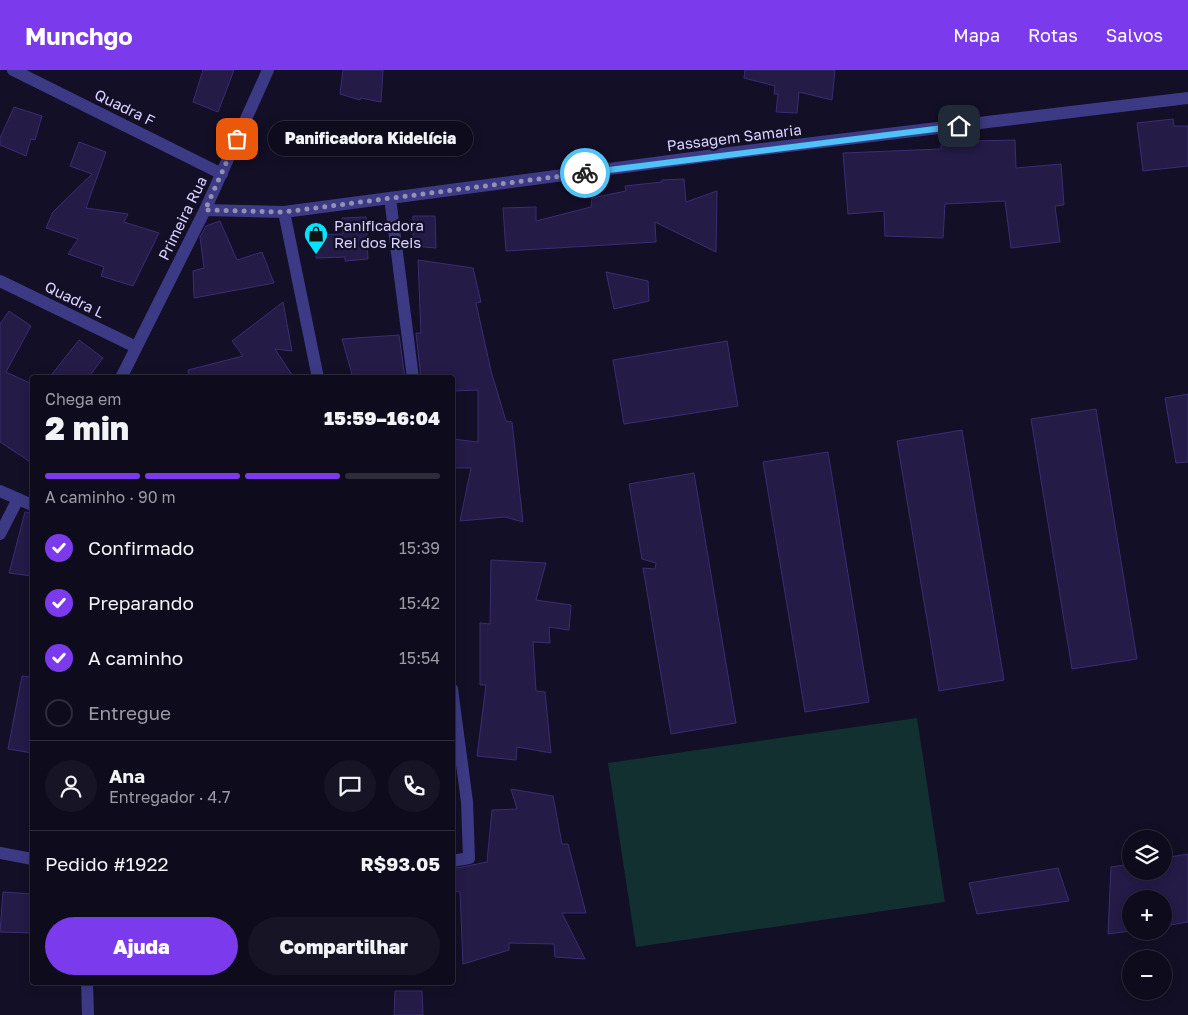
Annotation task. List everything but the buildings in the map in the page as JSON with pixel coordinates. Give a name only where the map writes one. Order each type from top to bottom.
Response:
[{"type":"street","name":"Quadra F","points":[[13,70],[222,174]]},
{"type":"street","name":"Primeira Rua","points":[[122,375],[205,210],[268,70]]},
{"type":"street","name":"Passagem Samaria","points":[[205,210],[284,212],[740,152],[1188,98]]},
{"type":"street","points":[[390,198],[413,375]]},
{"type":"street","points":[[284,212],[317,375]]},
{"type":"street","name":"Quadra L","points":[[0,281],[136,347]]},
{"type":"street","points":[[0,491],[30,504]]},
{"type":"street","points":[[0,534],[18,499]]},
{"type":"street","points":[[455,712],[467,802],[469,858],[455,860]]},
{"type":"street","points":[[0,853],[30,859]]},
{"type":"street","points":[[87,985],[88,1015]]},
{"type":"green space","points":[[917,718],[945,902],[636,947],[608,763]]},
{"type":"way so far","points":[[237,139],[205,210],[284,212],[585,173]]},
{"type":"place","name":"Panificadora Kidelícia","points":[[237,139]]},
{"type":"place","name":"Panificadora Rei dos Reis","points":[[316,255]]},
{"type":"route","points":[[585,173],[730,153],[959,126]]}]
